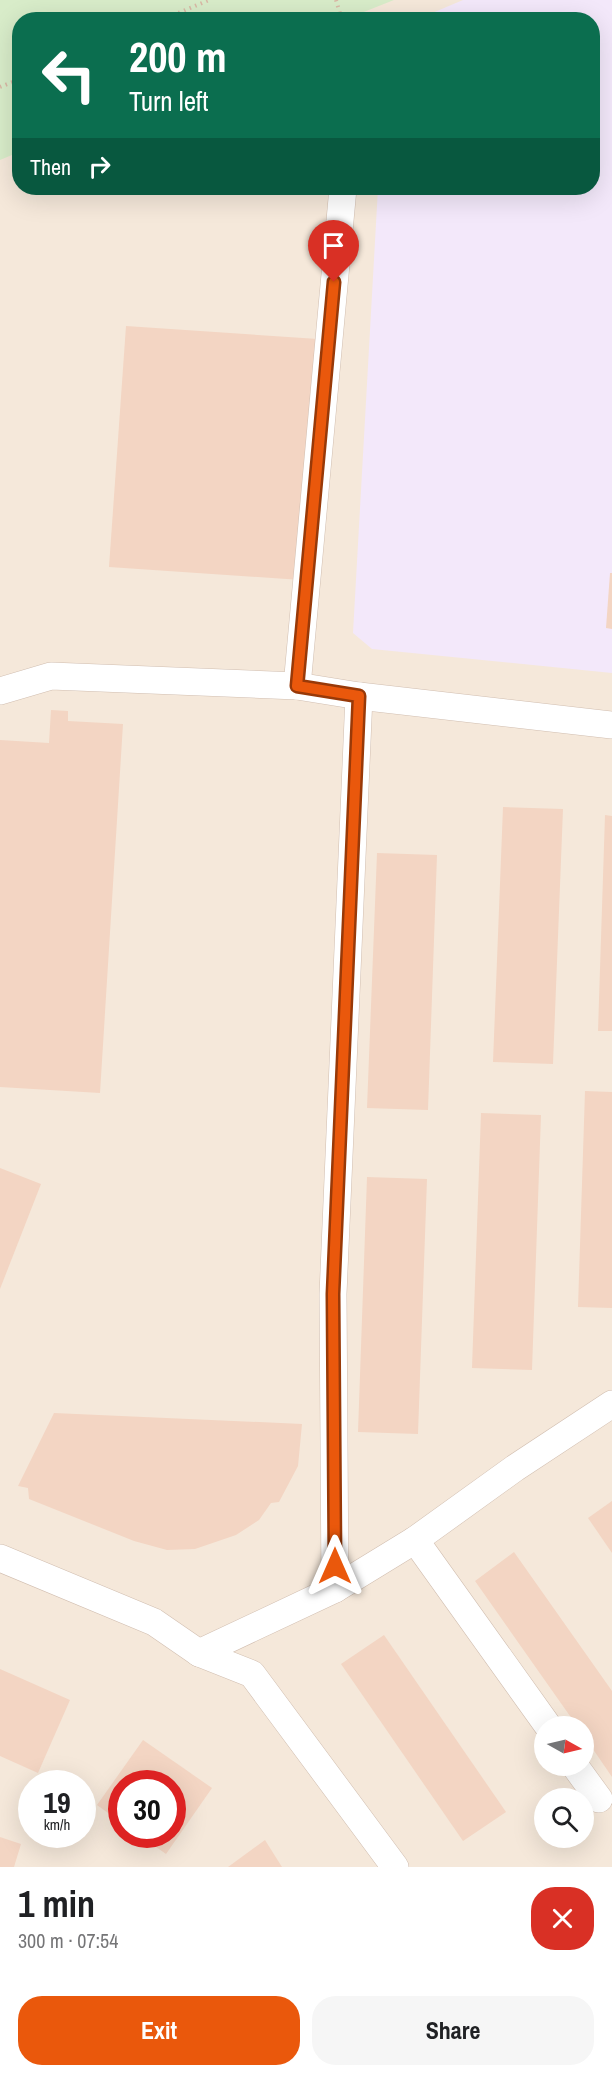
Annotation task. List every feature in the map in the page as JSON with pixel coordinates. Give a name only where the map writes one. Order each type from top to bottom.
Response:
[{"type":"street","points":[[297,686],[342,195]]},
{"type":"street","points":[[0,691],[51,676],[297,686],[359,696],[612,725]]},
{"type":"street","points":[[335,1589],[333,1294],[359,696]]},
{"type":"street","points":[[199,1653],[335,1589],[415,1540],[515,1468],[612,1404]]},
{"type":"street","points":[[415,1540],[541,1716]]},
{"type":"street","points":[[0,1558],[154,1622],[199,1653],[252,1674],[395,1867]]},
{"type":"street","points":[[582,1776],[599,1799]]},
{"type":"path","points":[[181,12],[209,0]]},
{"type":"shaded area","points":[[0,0],[612,0],[612,1867],[0,1867]]},
{"type":"shaded area","points":[[463,0],[612,0],[612,673],[372,649],[353,633],[378,195],[600,195],[600,12],[435,12]]},
{"type":"green space","points":[[0,0],[394,0],[364,12],[12,12],[12,155],[0,160]]},
{"type":"building","points":[[126,326],[318,339],[301,580],[109,567]]},
{"type":"building","points":[[610,573],[612,573],[612,629],[606,628]]},
{"type":"building","points":[[51,710],[68,711],[68,721],[123,724],[100,1093],[0,1087],[0,740],[49,743]]},
{"type":"building","points":[[503,807],[563,809],[553,1064],[493,1062]]},
{"type":"building","points":[[605,815],[612,816],[612,1031],[598,1031]]},
{"type":"building","points":[[377,853],[437,855],[428,1110],[367,1108]]},
{"type":"building","points":[[585,1091],[612,1092],[612,1308],[578,1307]]},
{"type":"building","points":[[481,1113],[541,1115],[532,1370],[472,1368]]},
{"type":"building","points":[[0,1168],[41,1184],[0,1289]]},
{"type":"building","points":[[367,1177],[427,1179],[418,1434],[358,1432]]},
{"type":"building","points":[[54,1413],[302,1424],[298,1466],[279,1502],[271,1503],[259,1520],[236,1535],[195,1549],[167,1550],[134,1541],[29,1499],[28,1488],[18,1486]]},
{"type":"building","points":[[612,1501],[612,1553],[588,1518]]},
{"type":"building","points":[[514,1552],[612,1691],[612,1777],[594,1751],[594,1716],[570,1716],[475,1581]]},
{"type":"building","points":[[384,1635],[506,1812],[463,1841],[341,1664]]},
{"type":"building","points":[[0,1669],[70,1700],[39,1770],[31,1770],[0,1756]]},
{"type":"building","points":[[143,1740],[212,1788],[186,1825],[186,1770],[122,1770]]},
{"type":"building","points":[[108,1789],[108,1813],[97,1805]]},
{"type":"building","points":[[0,1837],[18,1843],[20,1848],[14,1867],[0,1867]]},
{"type":"building","points":[[265,1840],[282,1867],[228,1867]]},
{"type":"building","points":[[158,1848],[170,1848],[166,1854]]},
{"type":"route","points":[[334,282],[297,686],[359,696],[333,1294],[335,1566]]}]
